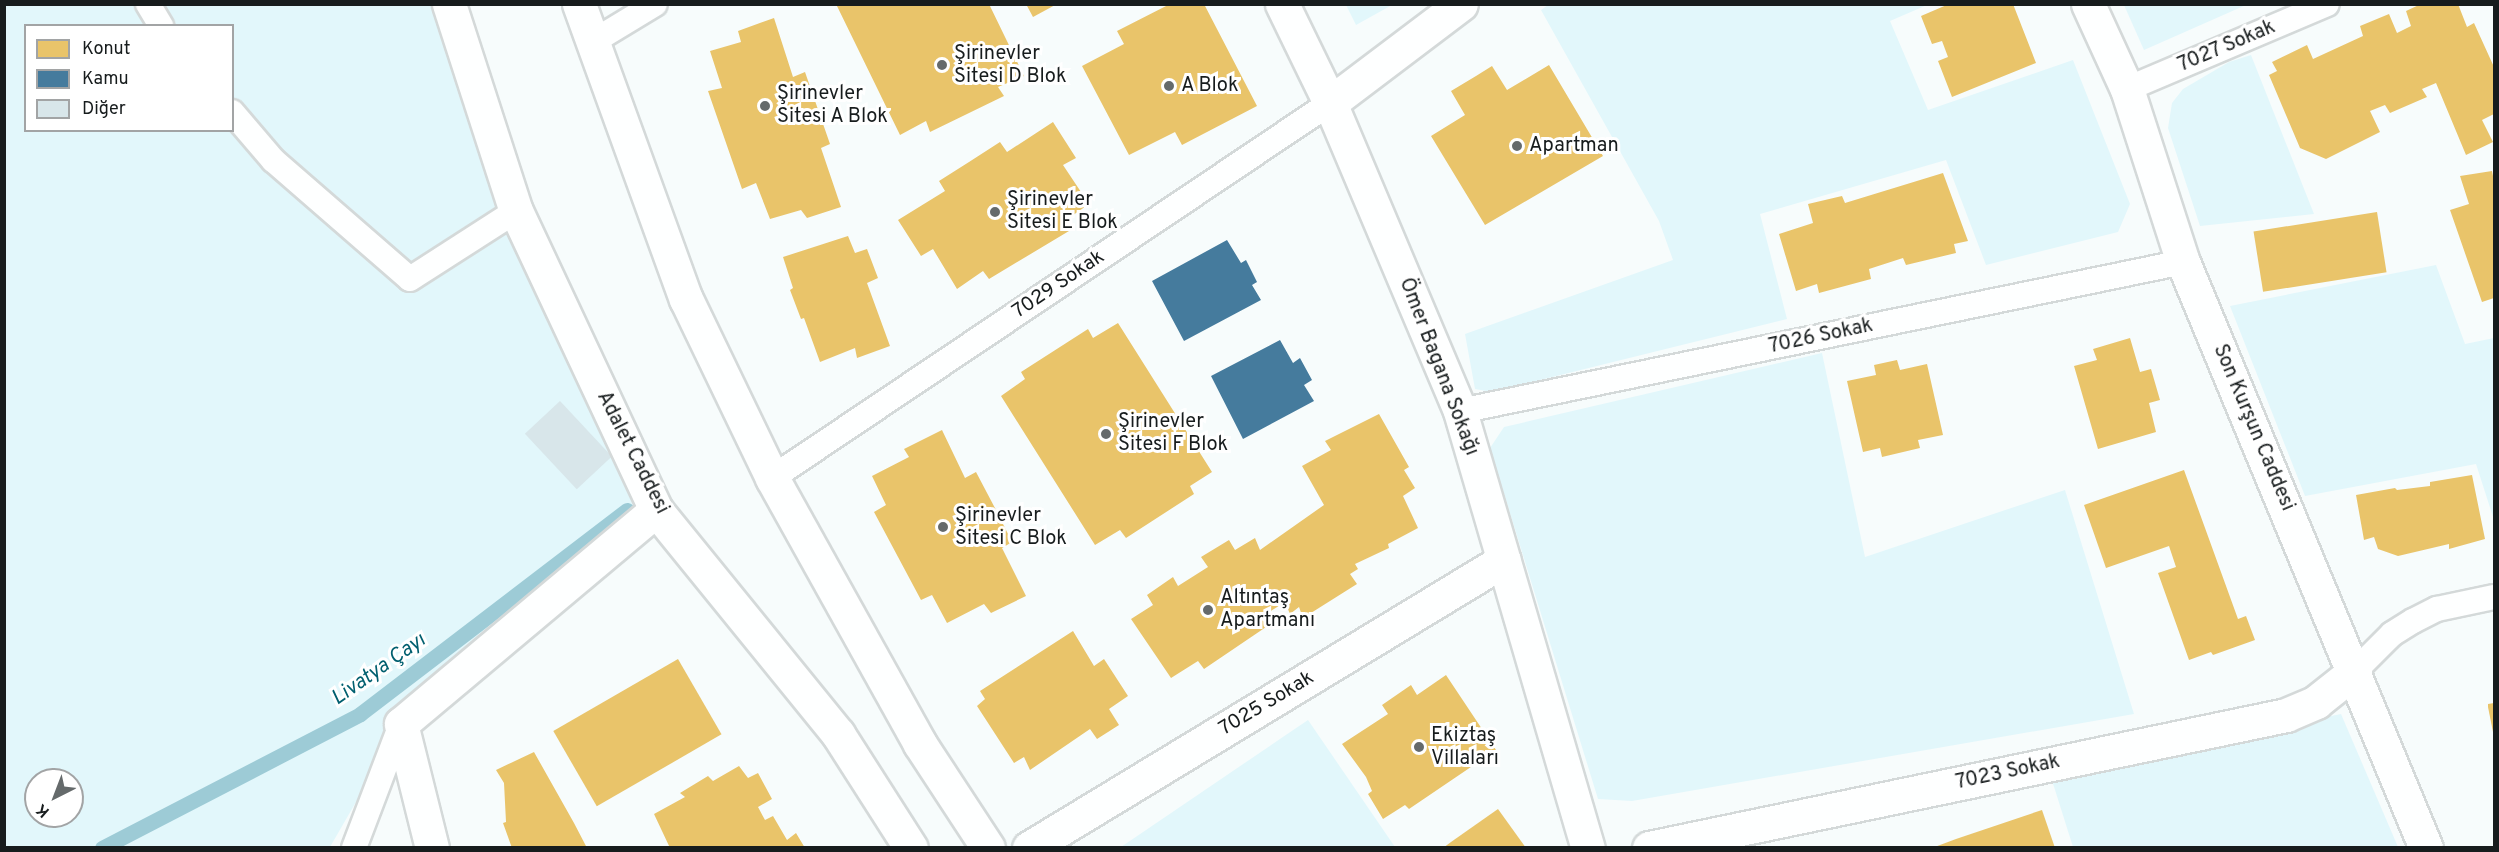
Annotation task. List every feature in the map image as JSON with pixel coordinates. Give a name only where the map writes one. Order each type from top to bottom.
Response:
[{"type":"street","name":"Adalet Caddesi","points":[[449,4],[516,212],[656,510],[838,734],[911,848]]},
{"type":"street","points":[[579,4],[686,299],[772,478],[920,744],[988,848]]},
{"type":"street","name":"Ömer Bagana Sokağı","points":[[1282,4],[1330,103],[1460,411],[1588,848]]},
{"type":"street","name":"7029 Sokak","points":[[1330,103],[1461,4]]},
{"type":"street","name":"Son Kurşun Caddesi","points":[[2088,4],[2127,89],[2183,262],[2355,671],[2426,848]]},
{"type":"street","points":[[432,848],[401,724],[656,510]]},
{"type":"street","name":"7025 Sokak","points":[[1029,848],[1504,560]]},
{"type":"street","name":"7023 Sokak","points":[[1649,848],[2286,715],[2316,702],[2355,671]]},
{"type":"lane","points":[[148,4],[160,24]]},
{"type":"lane","points":[[594,41],[655,4]]},
{"type":"lane","name":"7027 Sokak","points":[[2127,89],[2327,4]]},
{"type":"lane","name":"7029 Sokak","points":[[772,478],[1330,103]]},
{"type":"lane","points":[[234,114],[273,160],[410,279],[516,212]]},
{"type":"lane","name":"7026 Sokak","points":[[1460,411],[2183,262]]},
{"type":"lane","points":[[2355,671],[2392,634],[2414,621],[2437,609],[2494,597]]},
{"type":"lane","points":[[354,848],[401,724]]},
{"type":"shaded area","points":[[5,5],[449,5],[656,510],[401,724],[330,847],[5,848]]},
{"type":"shaded area","points":[[1346,5],[1392,5],[1356,25]]},
{"type":"shaded area","points":[[1548,5],[1927,5],[1890,21],[1928,110],[2073,60],[2130,204],[2118,232],[1986,265],[1946,160],[1760,214],[1787,319],[1492,392],[1475,389],[1465,334],[1673,260],[1659,221],[1541,10]]},
{"type":"shaded area","points":[[2124,5],[2246,5],[2144,50]]},
{"type":"shaded area","points":[[2251,55],[2314,214],[2200,226],[2168,128],[2172,103],[2183,89],[2229,62]]},
{"type":"shaded area","points":[[2436,265],[2465,344],[2494,338],[2494,520],[2476,464],[2305,496],[2230,306]]},
{"type":"shaded area","points":[[1822,353],[1865,557],[2065,490],[2134,714],[1632,801],[1598,799],[1490,448],[1504,427]]},
{"type":"shaded area","points":[[2341,714],[2398,847],[2073,847],[2050,774]]},
{"type":"shaded area","points":[[1308,720],[1395,847],[1121,847]]},
{"type":"building: Konut","name":"Şirinevler Sitesi D Blok","points":[[836,4],[989,4],[1024,76],[998,87],[1004,96],[930,132],[926,121],[900,135]]},
{"type":"building: Konut","points":[[1026,4],[1057,4],[1033,17]]},
{"type":"building: Konut","name":"A Blok","points":[[1170,4],[1204,4],[1257,106],[1182,145],[1175,132],[1129,155],[1082,66],[1124,44],[1117,31]]},
{"type":"building: Konut","points":[[1949,4],[2013,4],[2036,63],[1952,97],[1938,61],[1948,57],[1942,41],[1932,44],[1921,16]]},
{"type":"building: Konut","points":[[2421,4],[2458,4],[2467,27],[2474,23],[2494,67],[2494,114],[2482,120],[2493,142],[2466,155],[2436,83],[2422,89],[2427,97],[2390,113],[2385,105],[2370,111],[2380,132],[2326,159],[2300,148],[2269,75],[2277,71],[2272,62],[2307,45],[2313,59],[2363,36],[2360,26],[2389,14],[2397,33],[2411,26],[2406,11]]},
{"type":"building: Konut","name":"Şirinevler Sitesi A Blok","points":[[774,18],[793,77],[805,72],[830,144],[821,148],[841,207],[807,218],[801,210],[770,219],[756,183],[742,189],[708,91],[722,88],[710,51],[741,42],[738,31]]},
{"type":"building: Konut","name":"Apartman","points":[[1549,65],[1603,156],[1485,225],[1431,136],[1465,115],[1451,91],[1492,66],[1507,90]]},
{"type":"building: Konut","name":"Şirinevler Sitesi E Blok","points":[[1053,122],[1076,158],[1063,165],[1089,204],[1066,220],[1069,231],[989,279],[983,271],[957,289],[933,249],[921,256],[898,220],[945,191],[939,181],[1000,142],[1007,152]]},
{"type":"building: Konut","points":[[2492,171],[2494,181],[2494,298],[2482,302],[2450,210],[2469,204],[2460,176]]},
{"type":"building: Konut","points":[[1943,173],[1968,241],[1954,244],[1956,253],[1906,265],[1903,258],[1869,269],[1871,279],[1819,293],[1817,284],[1796,291],[1779,234],[1813,223],[1808,204],[1842,196],[1845,203]]},
{"type":"building: Konut","points":[[2377,212],[2387,272],[2263,292],[2254,232]]},
{"type":"building: Konut","points":[[848,236],[855,253],[867,249],[878,278],[867,283],[890,346],[857,358],[855,348],[820,362],[804,318],[801,319],[790,290],[793,288],[783,257]]},
{"type":"building: Konut","name":"Şirinevler Sitesi F Blok","points":[[1118,323],[1212,472],[1190,486],[1194,494],[1126,538],[1120,530],[1095,545],[1001,396],[1025,379],[1021,372],[1088,329],[1093,338]]},
{"type":"building: Konut","points":[[2130,338],[2140,372],[2151,369],[2160,400],[2149,403],[2156,432],[2098,449],[2074,366],[2097,360],[2093,349]]},
{"type":"building: Konut","points":[[1897,360],[1900,370],[1927,364],[1943,435],[1918,440],[1920,448],[1882,457],[1880,448],[1863,452],[1847,381],[1876,375],[1874,365]]},
{"type":"building: Konut","points":[[1379,414],[1409,467],[1404,470],[1415,488],[1403,496],[1418,528],[1388,544],[1389,548],[1355,564],[1358,569],[1350,574],[1357,584],[1303,618],[1299,607],[1290,614],[1285,602],[1263,616],[1269,625],[1204,669],[1198,661],[1171,678],[1131,619],[1153,605],[1147,595],[1173,577],[1178,586],[1208,567],[1201,557],[1229,540],[1235,550],[1255,538],[1260,550],[1324,505],[1302,466],[1331,450],[1325,441]]},
{"type":"building: Konut","name":"Şirinevler Sitesi C Blok","points":[[942,430],[965,478],[976,472],[996,510],[1012,542],[1002,548],[1026,596],[991,613],[984,604],[947,623],[932,595],[921,600],[874,512],[886,505],[872,476],[909,457],[904,449]]},
{"type":"building: Konut","points":[[2184,470],[2238,619],[2246,616],[2255,640],[2213,655],[2211,652],[2189,660],[2158,573],[2176,567],[2169,546],[2106,568],[2084,505]]},
{"type":"building: Konut","points":[[2472,475],[2485,539],[2449,549],[2449,544],[2398,556],[2378,549],[2374,537],[2364,540],[2356,495],[2395,488],[2397,490],[2430,486],[2430,482]]},
{"type":"building: Konut","points":[[1073,631],[1094,666],[1104,659],[1128,696],[1109,709],[1119,725],[1097,739],[1090,729],[1030,770],[1024,757],[1014,763],[977,706],[985,699],[980,691]]},
{"type":"building: Konut","points":[[678,659],[722,734],[597,806],[553,731]]},
{"type":"building: Konut","name":"Ekiztaş Villaları","points":[[1446,675],[1496,750],[1409,809],[1405,805],[1383,819],[1368,794],[1372,791],[1366,777],[1342,744],[1388,714],[1382,705],[1411,685],[1417,695]]},
{"type":"building: Konut","points":[[2494,703],[2494,732],[2493,732],[2488,704]]},
{"type":"building: Konut","points":[[534,752],[587,848],[512,848],[503,823],[506,822],[504,783],[496,770]]},
{"type":"building: Konut","points":[[739,766],[748,778],[758,773],[772,799],[758,807],[765,820],[773,816],[787,840],[796,833],[805,848],[670,848],[654,814],[685,797],[680,793],[708,776],[713,781]]},
{"type":"building: Konut","name":"Ekiztaş Villaları","points":[[1498,809],[1526,848],[1443,848],[1451,842]]},
{"type":"building: Konut","points":[[2042,810],[2055,848],[1932,848],[1956,839]]},
{"type":"building: Kamu","points":[[1227,240],[1241,263],[1246,260],[1257,282],[1252,285],[1261,300],[1184,341],[1152,281]]},
{"type":"building: Kamu","points":[[1280,340],[1293,363],[1300,358],[1312,380],[1304,385],[1314,401],[1243,439],[1211,376]]},
{"type":"building: Diğer","points":[[560,401],[612,457],[577,489],[525,434]]},
{"type":"waterway","name":"Livatya Çayı","points":[[102,848],[360,714],[627,510]]},
{"type":"place","name":"Şirinevler Sitesi D Blok","points":[[942,65]]},
{"type":"place","name":"A Blok","points":[[1169,86]]},
{"type":"place","name":"Şirinevler Sitesi A Blok","points":[[765,106]]},
{"type":"place","name":"Apartman","points":[[1517,146]]},
{"type":"place","name":"Şirinevler Sitesi E Blok","points":[[995,212]]},
{"type":"place","name":"Şirinevler Sitesi F Blok","points":[[1106,434]]},
{"type":"place","name":"Şirinevler Sitesi C Blok","points":[[943,527]]},
{"type":"place","name":"Altıntaş Apartmanı","points":[[1208,610]]},
{"type":"place","name":"Ekiztaş Villaları","points":[[1419,747]]}]
